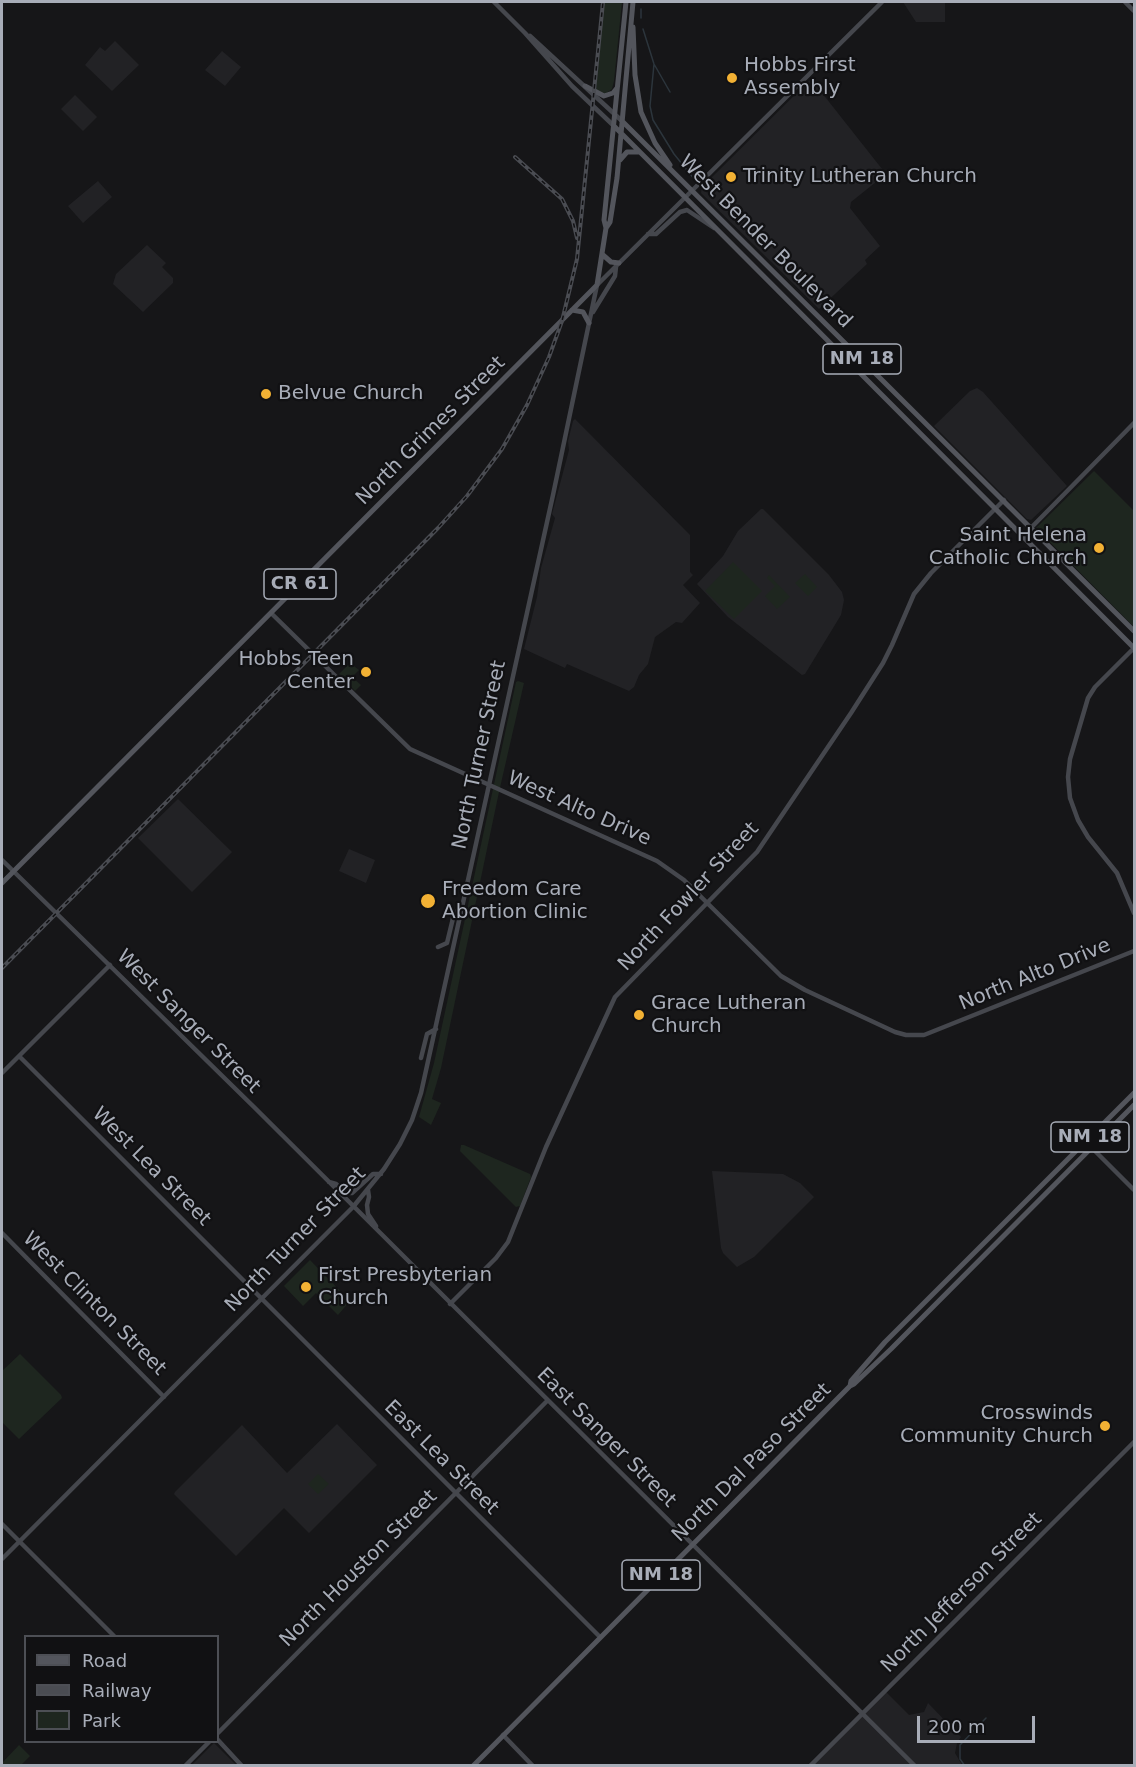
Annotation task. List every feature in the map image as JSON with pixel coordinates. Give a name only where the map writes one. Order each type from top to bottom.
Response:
[{"type":"main road","name":"North Turner Street","points":[[597,285],[606,228],[604,220],[626,2]]},
{"type":"main road","points":[[633,2],[636,90],[655,143],[678,176]]},
{"type":"main road","name":"North Turner Street","points":[[606,228],[610,222],[618,164],[632,21]]},
{"type":"main road","points":[[585,86],[604,96],[613,93],[618,87]]},
{"type":"main road","name":"West Bender Boulevard","points":[[622,121],[1031,527]]},
{"type":"main road","name":"West Bender Boulevard","points":[[614,126],[1023,536]]},
{"type":"main road","points":[[618,164],[624,153],[640,152]]},
{"type":"main road","points":[[744,257],[752,249]]},
{"type":"main road","points":[[603,255],[618,265]]},
{"type":"main road","name":"North Grimes Street","points":[[2,883],[597,285]]},
{"type":"main road","points":[[572,310],[583,312],[589,323]]},
{"type":"main road","name":"NM 18","points":[[1031,527],[1134,631]]},
{"type":"main road","name":"NM 18","points":[[1023,536],[1134,648]]},
{"type":"main road","name":"North Dal Paso Street","points":[[850,1386],[851,1380],[885,1342],[1134,1093]]},
{"type":"main road","name":"North Dal Paso Street","points":[[473,1766],[850,1386],[855,1384],[897,1343],[1134,1105]]},
{"type":"street","name":"West Bender Boulevard","points":[[494,2],[525,33],[561,75],[614,126]]},
{"type":"street","name":"North Grimes Street","points":[[597,285],[882,2]]},
{"type":"street","points":[[1125,2],[1134,11]]},
{"type":"street","name":"West Bender Boulevard","points":[[525,33],[535,39],[622,121]]},
{"type":"street","points":[[648,234],[656,234],[680,212],[687,210],[717,230]]},
{"type":"street","points":[[591,314],[615,276],[618,265]]},
{"type":"street","name":"North Turner Street","points":[[2,1560],[353,1207],[381,1174],[400,1144],[414,1115],[421,1093],[489,785],[597,285]]},
{"type":"street","points":[[1023,536],[1134,423]]},
{"type":"street","name":"North Fowler Street","points":[[450,1304],[496,1258],[508,1242],[546,1147],[615,997],[757,852],[839,731],[888,653],[907,606],[921,584],[1004,500]]},
{"type":"street","name":"West Alto Drive","points":[[271,613],[402,744],[420,755],[657,861],[678,876],[707,903],[772,969],[805,990],[906,1035],[924,1035],[946,1027]]},
{"type":"street","points":[[1134,648],[1095,687],[1088,698],[1070,759],[1068,777],[1070,798],[1078,820],[1088,837],[1117,873],[1134,913]]},
{"type":"street","name":"West Sanger Street","points":[[2,860],[353,1207]]},
{"type":"street","points":[[438,947],[447,943],[454,914],[461,907]]},
{"type":"street","name":"North Alto Drive","points":[[946,1027],[1134,951]]},
{"type":"street","points":[[2,1073],[110,965]]},
{"type":"street","points":[[421,1058],[427,1034],[435,1029]]},
{"type":"street","name":"West Lea Street","points":[[19,1056],[261,1299]]},
{"type":"street","points":[[1086,1142],[1134,1190]]},
{"type":"street","points":[[327,1181],[336,1184],[346,1193],[352,1193],[374,1174],[381,1174]]},
{"type":"street","points":[[368,1189],[369,1217],[397,1251]]},
{"type":"street","name":"East Sanger Street","points":[[353,1207],[915,1766]]},
{"type":"street","name":"West Clinton Street","points":[[2,1233],[164,1397]]},
{"type":"street","name":"East Lea Street","points":[[261,1299],[600,1637]]},
{"type":"street","name":"North Houston Street","points":[[219,1732],[547,1401]]},
{"type":"street","name":"North Jefferson Street","points":[[810,1766],[1134,1442]]},
{"type":"street","points":[[2,1524],[113,1635]]},
{"type":"street","points":[[503,1735],[533,1766]]},
{"type":"street","points":[[219,1741],[242,1766]]},
{"type":"street","points":[[185,1766],[208,1743]]},
{"type":"shaded area","points":[[903,2],[945,2],[945,22],[916,22]]},
{"type":"shaded area","points":[[115,41],[139,65],[112,91],[85,65],[100,47],[105,51]]},
{"type":"shaded area","points":[[222,51],[241,67],[225,86],[205,70]]},
{"type":"shaded area","points":[[811,79],[886,174],[851,202],[850,208],[880,246],[865,260],[867,264],[819,309],[701,193],[702,187]]},
{"type":"shaded area","points":[[75,95],[97,117],[83,131],[61,109]]},
{"type":"shaded area","points":[[98,181],[112,197],[83,223],[68,206]]},
{"type":"shaded area","points":[[147,245],[166,263],[162,267],[173,278],[173,283],[143,312],[113,284],[116,274]]},
{"type":"shaded area","points":[[977,388],[1067,486],[1031,520],[1027,519],[934,426],[970,391]]},
{"type":"shaded area","points":[[575,419],[690,535],[690,572],[693,575],[683,585],[700,603],[682,623],[676,622],[655,637],[648,664],[629,691],[567,664],[565,668],[524,649],[537,597],[541,568],[555,518],[552,514],[569,450],[568,441]]},
{"type":"shaded area","points":[[761,509],[829,575],[842,592],[844,600],[841,615],[805,674],[802,675],[728,617],[697,584],[723,556],[738,531]]},
{"type":"shaded area","points":[[178,799],[232,852],[192,892],[138,838]]},
{"type":"shaded area","points":[[349,849],[375,860],[366,883],[339,871]]},
{"type":"shaded area","points":[[712,1171],[783,1174],[800,1183],[814,1197],[754,1257],[737,1267],[721,1248]]},
{"type":"shaded area","points":[[337,1424],[377,1465],[309,1533],[284,1508],[236,1556],[174,1494],[242,1425],[287,1473]]},
{"type":"shaded area","points":[[885,1691],[909,1715],[924,1712],[928,1703],[961,1737],[955,1753],[962,1765],[809,1766]]},
{"type":"shaded area","points":[[214,1743],[236,1765],[192,1765]]},
{"type":"green space","points":[[604,2],[622,2],[614,81],[612,89],[605,94],[596,90]]},
{"type":"green space","points":[[1094,471],[1134,511],[1134,627],[1036,528]]},
{"type":"green space","points":[[733,562],[762,591],[734,619],[705,591]]},
{"type":"green space","points":[[805,574],[817,587],[808,596],[795,583]]},
{"type":"green space","points":[[769,575],[790,597],[777,609],[765,596],[775,586],[767,578]]},
{"type":"green space","points":[[350,663],[359,670],[352,677],[361,685],[355,691],[339,674]]},
{"type":"green space","points":[[518,681],[524,683],[441,1068],[432,1099],[441,1103],[431,1125],[419,1117],[434,1063]]},
{"type":"green space","points":[[461,1145],[530,1174],[531,1177],[520,1206],[516,1207],[460,1151]]},
{"type":"green space","points":[[310,1260],[350,1301],[338,1315],[316,1293],[303,1306],[284,1286]]},
{"type":"green space","points":[[20,1354],[62,1398],[19,1439],[2,1422],[2,1371]]},
{"type":"green space","points":[[318,1474],[329,1484],[318,1494],[308,1484]]},
{"type":"green space","points":[[19,1745],[30,1756],[21,1765],[2,1765],[2,1763]]},
{"type":"waterway","points":[[641,9],[641,18]]},
{"type":"waterway","points":[[643,29],[654,64],[670,92]]},
{"type":"waterway","points":[[654,64],[650,106],[653,120],[674,154],[695,180]]},
{"type":"waterway","points":[[965,1766],[960,1759],[960,1745],[986,1718]]},
{"type":"railway","points":[[2,968],[438,528],[467,496],[502,449],[527,405],[549,357],[562,321],[577,259],[603,2]]},
{"type":"railway","points":[[515,157],[562,199],[573,221],[577,238]]},
{"type":"place","name":"Hobbs First Assembly","points":[[732,78]]},
{"type":"place","name":"Trinity Lutheran Church","points":[[731,177]]},
{"type":"place","name":"Belvue Church","points":[[266,394]]},
{"type":"place","name":"Saint Helena Catholic Church","points":[[1099,548]]},
{"type":"place","name":"Hobbs Teen Center","points":[[366,672]]},
{"type":"place","name":"Freedom Care Abortion Clinic","points":[[428,901]]},
{"type":"place","name":"Grace Lutheran Church","points":[[639,1015]]},
{"type":"place","name":"First Presbyterian Church","points":[[306,1287]]},
{"type":"place","name":"Crosswinds Community Church","points":[[1105,1426]]}]
